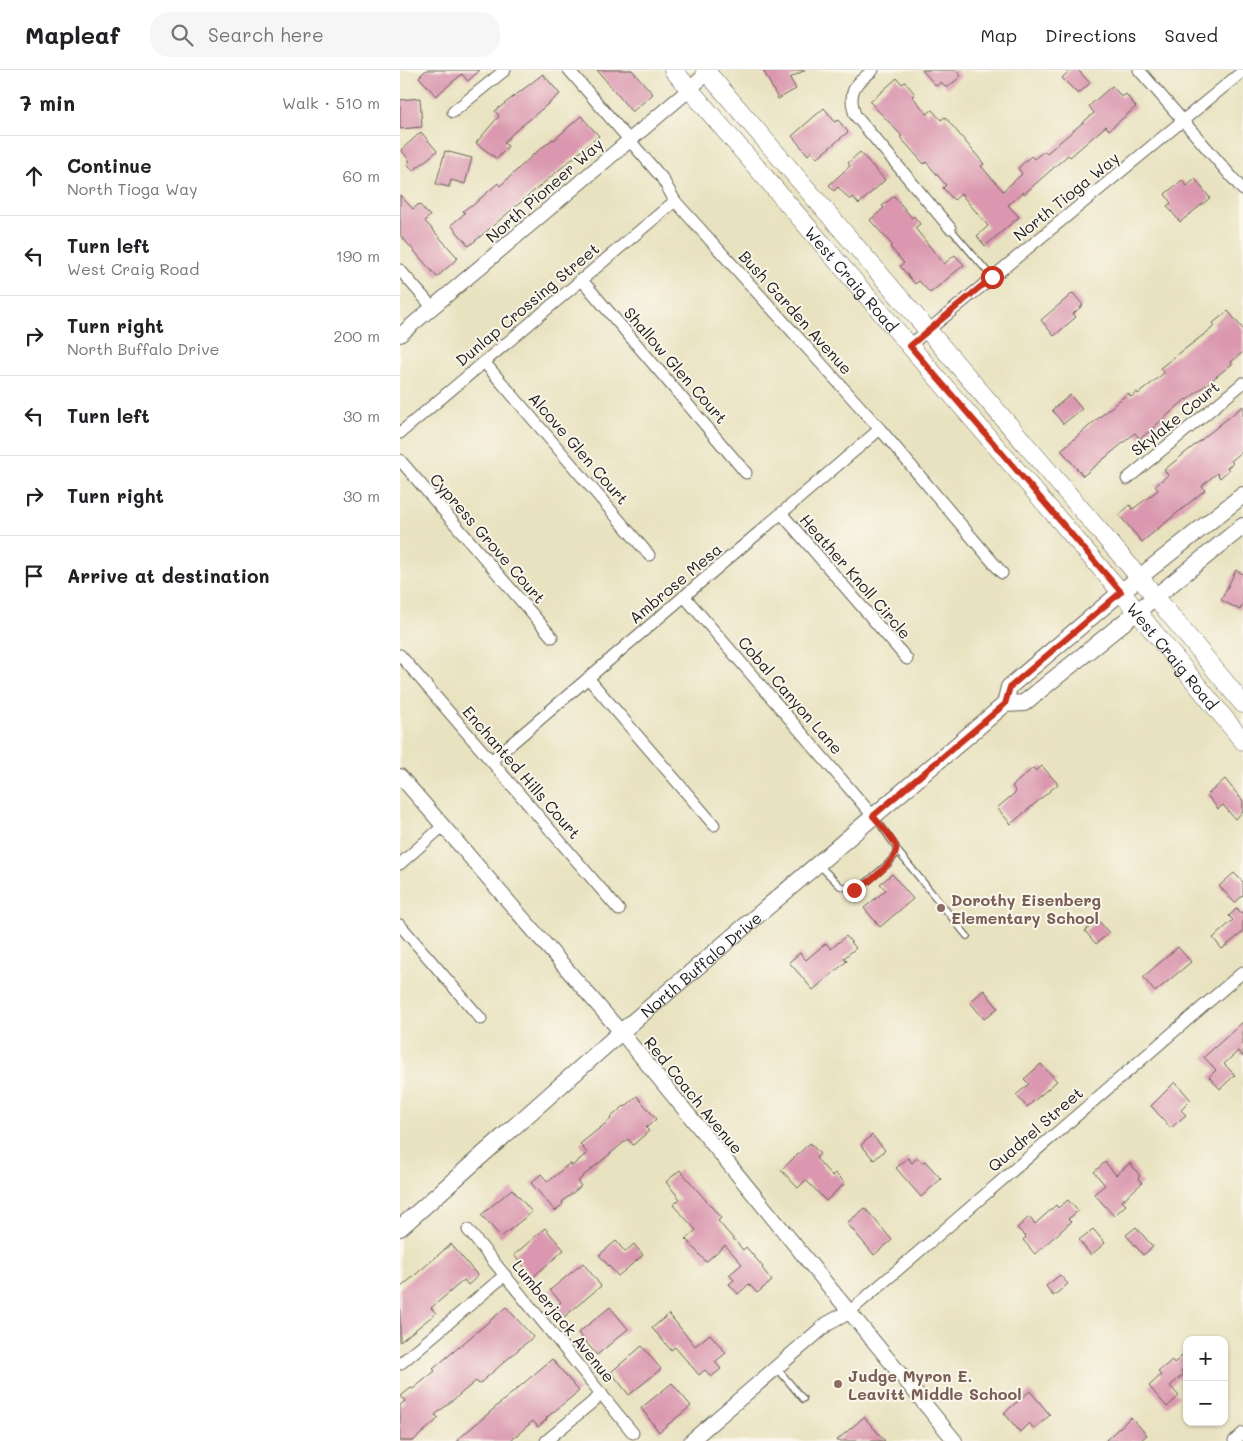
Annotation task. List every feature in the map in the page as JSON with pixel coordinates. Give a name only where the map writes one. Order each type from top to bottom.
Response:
[{"type":"main road","name":"West Craig Road","points":[[673,70],[1121,592],[1243,741]]},
{"type":"main road","name":"West Craig Road","points":[[707,71],[1140,578],[1243,704]]},
{"type":"main road","name":"North Buffalo Drive","points":[[400,1228],[621,1032],[1005,704],[1010,687],[1121,592],[1243,495]]},
{"type":"main road","name":"North Buffalo Drive","points":[[1005,704],[1024,703],[1243,526]]},
{"type":"street","points":[[453,112],[505,70]]},
{"type":"street","name":"Bush Garden Avenue","points":[[569,70],[662,178],[676,201],[880,429],[1002,573]]},
{"type":"street","points":[[873,70],[856,84],[851,102],[855,115],[950,228]]},
{"type":"street","points":[[1139,70],[1243,190]]},
{"type":"street","name":"North Pioneer Way","points":[[400,335],[690,89],[707,71]]},
{"type":"street","name":"North Tioga Way","points":[[910,346],[1243,71]]},
{"type":"street","name":"Dunlap Crossing Street","points":[[400,433],[676,201]]},
{"type":"street","points":[[400,270],[433,308]]},
{"type":"street","name":"Shallow Glen Court","points":[[581,279],[746,473]]},
{"type":"street","name":"Alcove Glen Court","points":[[484,362],[649,555]]},
{"type":"street","name":"Skylake Court","points":[[1127,478],[1243,383]]},
{"type":"street","name":"Ambrose Mesa","points":[[491,761],[880,429]]},
{"type":"street","name":"Cypress Grove Court","points":[[400,460],[552,637]]},
{"type":"street","name":"Heather Knoll Circle","points":[[781,513],[907,659]]},
{"type":"street","name":"Cobal Canyon Lane","points":[[684,596],[873,816]]},
{"type":"street","name":"Enchanted Hills Court","points":[[400,655],[619,910]]},
{"type":"street","points":[[588,678],[714,825]]},
{"type":"street","name":"Red Coach Avenue","points":[[400,776],[621,1032],[955,1441]]},
{"type":"street","points":[[400,864],[443,826]]},
{"type":"street","points":[[400,926],[481,1019]]},
{"type":"street","name":"Quadrel Street","points":[[704,1441],[827,1324],[849,1312],[1243,972]]},
{"type":"street","name":"Lumberjack Avenue","points":[[468,1230],[634,1432]]},
{"type":"street","points":[[400,1364],[505,1275]]},
{"type":"street","name":"Quadrel Street","points":[[691,1441],[779,1371]]},
{"type":"street","points":[[546,1441],[602,1394]]},
{"type":"street","points":[[1234,1441],[1243,1433]]},
{"type":"lane","points":[[950,228],[992,277]]},
{"type":"lane","points":[[873,816],[896,848],[967,936]]},
{"type":"lane","points":[[818,863],[840,886],[854,890],[860,888],[888,864],[896,854],[896,848]]},
{"type":"lane","points":[[779,1371],[803,1399]]},
{"type":"building","points":[[426,70],[480,70],[468,81],[462,74],[436,96],[419,77]]},
{"type":"building","points":[[597,70],[632,70],[653,94],[632,112]]},
{"type":"building","points":[[763,70],[805,70],[790,78],[796,89],[778,99]]},
{"type":"building","points":[[922,70],[956,70],[961,76],[947,88],[941,82],[936,86]]},
{"type":"building","points":[[1070,70],[1078,70],[1090,83],[1078,94],[1062,78]]},
{"type":"building","points":[[543,74],[560,94],[512,134],[504,143],[508,146],[497,159],[476,143],[499,116],[495,111]]},
{"type":"building","points":[[897,78],[902,84],[905,82],[915,94],[912,96],[927,114],[932,110],[941,120],[945,117],[984,164],[981,166],[1003,191],[1022,174],[1018,168],[1031,156],[1034,159],[1044,151],[1047,153],[1094,113],[1089,106],[1112,86],[1122,97],[1126,94],[1136,107],[1109,130],[1106,126],[1070,157],[1068,155],[1024,194],[1023,192],[1008,205],[1019,217],[985,246],[977,236],[988,226],[961,194],[954,200],[943,188],[946,185],[926,162],[924,164],[900,137],[902,136],[870,102]]},
{"type":"building","points":[[420,98],[422,127],[400,129],[400,100]]},
{"type":"building","points":[[824,108],[835,122],[838,120],[848,132],[817,158],[812,151],[808,155],[792,136]]},
{"type":"building","points":[[581,116],[599,136],[469,246],[451,225],[465,213],[463,211],[472,206],[498,183],[500,186],[534,154],[554,140]]},
{"type":"building","points":[[421,132],[437,151],[413,171],[407,163],[410,161],[401,150]]},
{"type":"building","points":[[445,151],[472,158],[465,184],[451,180],[449,187],[436,184]]},
{"type":"building","points":[[860,152],[885,180],[859,204],[853,197],[850,200],[838,187],[834,191],[829,185],[850,166],[848,163]]},
{"type":"building","points":[[1195,179],[1210,198],[1180,222],[1167,206],[1171,203],[1165,194],[1182,180],[1187,186]]},
{"type":"building","points":[[400,195],[413,209],[419,204],[430,216],[425,221],[458,258],[437,277],[400,235]]},
{"type":"building","points":[[894,196],[912,218],[914,216],[920,224],[915,228],[944,264],[955,255],[964,265],[930,293],[919,281],[915,284],[900,266],[904,263],[890,247],[892,245],[870,220]]},
{"type":"building","points":[[1073,293],[1083,305],[1073,314],[1076,317],[1054,336],[1041,320]]},
{"type":"building","points":[[1228,311],[1243,329],[1243,352],[1231,362],[1232,364],[1186,399],[1140,439],[1135,433],[1083,476],[1061,450],[1128,393],[1131,397],[1137,392],[1138,394],[1164,373],[1160,368],[1215,326],[1213,323]]},
{"type":"building","points":[[1070,395],[1082,409],[1063,424],[1052,410]]},
{"type":"building","points":[[1243,406],[1243,451],[1231,461],[1233,463],[1227,468],[1229,470],[1220,478],[1217,473],[1202,486],[1205,490],[1142,542],[1119,515],[1130,505],[1133,509],[1158,490],[1155,486],[1168,475],[1164,470]]},
{"type":"building","points":[[1236,570],[1243,574],[1243,603],[1240,610],[1221,600]]},
{"type":"building","points":[[1042,766],[1058,784],[1011,824],[997,808],[1016,792],[1012,786],[1033,768],[1036,771]]},
{"type":"building","points":[[1225,779],[1243,801],[1243,812],[1235,819],[1223,805],[1218,809],[1207,795]]},
{"type":"building","points":[[1234,873],[1243,882],[1243,895],[1235,903],[1219,886]]},
{"type":"building","points":[[892,874],[913,899],[880,927],[864,908],[886,890],[880,884]]},
{"type":"building","points":[[1237,908],[1241,913],[1243,912],[1243,932],[1222,949],[1213,938],[1233,920],[1229,916]]},
{"type":"building","points":[[1098,920],[1109,933],[1096,944],[1085,931]]},
{"type":"building","points":[[846,936],[856,948],[844,958],[847,961],[813,990],[789,962],[800,953],[806,960],[826,943],[831,949]]},
{"type":"building","points":[[1178,947],[1191,962],[1155,992],[1143,977]]},
{"type":"building","points":[[984,990],[998,1008],[984,1019],[970,1002]]},
{"type":"building","points":[[1243,1022],[1243,1057],[1238,1051],[1224,1064],[1235,1075],[1220,1089],[1209,1077],[1216,1070],[1204,1057]]},
{"type":"building","points":[[1041,1064],[1057,1081],[1027,1107],[1016,1095],[1029,1084],[1024,1079]]},
{"type":"building","points":[[1175,1082],[1191,1100],[1181,1110],[1186,1115],[1171,1128],[1151,1106]]},
{"type":"building","points":[[637,1096],[656,1119],[646,1128],[649,1131],[633,1145],[628,1139],[582,1177],[578,1182],[581,1186],[562,1202],[563,1204],[555,1211],[531,1183],[541,1174],[548,1182],[570,1163],[572,1166],[587,1153],[580,1144]]},
{"type":"building","points":[[872,1135],[885,1150],[874,1160],[861,1145]]},
{"type":"building","points":[[810,1143],[820,1154],[816,1158],[832,1176],[835,1173],[845,1183],[826,1201],[806,1180],[798,1188],[781,1170]]},
{"type":"building","points":[[908,1158],[912,1163],[917,1158],[922,1163],[925,1161],[941,1179],[921,1197],[896,1168]]},
{"type":"building","points":[[1105,1162],[1116,1175],[1130,1163],[1140,1176],[1138,1178],[1142,1183],[1122,1201],[1126,1205],[1114,1216],[1094,1194],[1105,1185],[1094,1172]]},
{"type":"building","points":[[680,1170],[721,1218],[718,1221],[743,1250],[746,1247],[772,1281],[757,1293],[749,1284],[738,1294],[729,1284],[734,1280],[729,1275],[742,1264],[725,1245],[706,1262],[686,1239],[696,1230],[673,1205],[680,1199],[666,1182]]},
{"type":"building","points":[[512,1189],[532,1212],[501,1237],[481,1215]]},
{"type":"building","points":[[1068,1200],[1078,1211],[1068,1219],[1071,1222],[1035,1254],[1023,1240],[1026,1237],[1017,1228],[1029,1217],[1035,1224],[1056,1205],[1058,1208]]},
{"type":"building","points":[[865,1208],[892,1240],[874,1255],[847,1223]]},
{"type":"building","points":[[1136,1227],[1153,1247],[1143,1255],[1126,1235]]},
{"type":"building","points":[[545,1228],[564,1250],[533,1277],[514,1255]]},
{"type":"building","points":[[1093,1229],[1105,1243],[1091,1255],[1079,1240]]},
{"type":"building","points":[[616,1241],[625,1252],[634,1244],[643,1255],[618,1276],[599,1255]]},
{"type":"building","points":[[451,1244],[478,1276],[468,1285],[464,1280],[431,1308],[436,1313],[400,1342],[400,1288]]},
{"type":"building","points":[[583,1263],[601,1286],[564,1317],[556,1307],[561,1302],[550,1290]]},
{"type":"building","points":[[1060,1275],[1068,1284],[1053,1296],[1046,1286]]},
{"type":"building","points":[[506,1307],[533,1337],[479,1384],[476,1381],[435,1415],[439,1418],[413,1441],[400,1441],[400,1405],[405,1401],[401,1396],[435,1371],[433,1369]]},
{"type":"building","points":[[610,1307],[628,1329],[597,1355],[578,1333]]},
{"type":"building","points":[[669,1314],[695,1346],[710,1334],[726,1353],[715,1362],[721,1369],[711,1377],[705,1370],[699,1375],[675,1347],[671,1350],[652,1328]]},
{"type":"building","points":[[642,1346],[661,1369],[629,1395],[611,1372]]},
{"type":"building","points":[[1183,1355],[1183,1369],[1181,1371],[1183,1375],[1170,1386],[1179,1396],[1167,1407],[1149,1386],[1161,1375],[1158,1372],[1172,1360],[1174,1363]]},
{"type":"building","points":[[552,1359],[579,1391],[538,1427],[533,1421],[510,1441],[456,1441]]},
{"type":"building","points":[[672,1383],[691,1406],[659,1432],[641,1408]]},
{"type":"building","points":[[1030,1391],[1050,1415],[1034,1429],[1029,1423],[1020,1432],[1004,1413]]},
{"type":"building","points":[[864,1417],[885,1441],[836,1441]]},
{"type":"building","points":[[1131,1417],[1147,1435],[1140,1441],[1105,1441]]},
{"type":"place","name":"Dorothy Eisenberg Elementary School","points":[[941,908]]},
{"type":"place","name":"Judge Myron E. Leavitt Middle School","points":[[838,1384]]},
{"type":"route","points":[[854,890],[860,888],[888,864],[896,854],[896,847],[873,816],[1005,704],[1010,687],[1121,592],[910,346],[992,277]]}]
